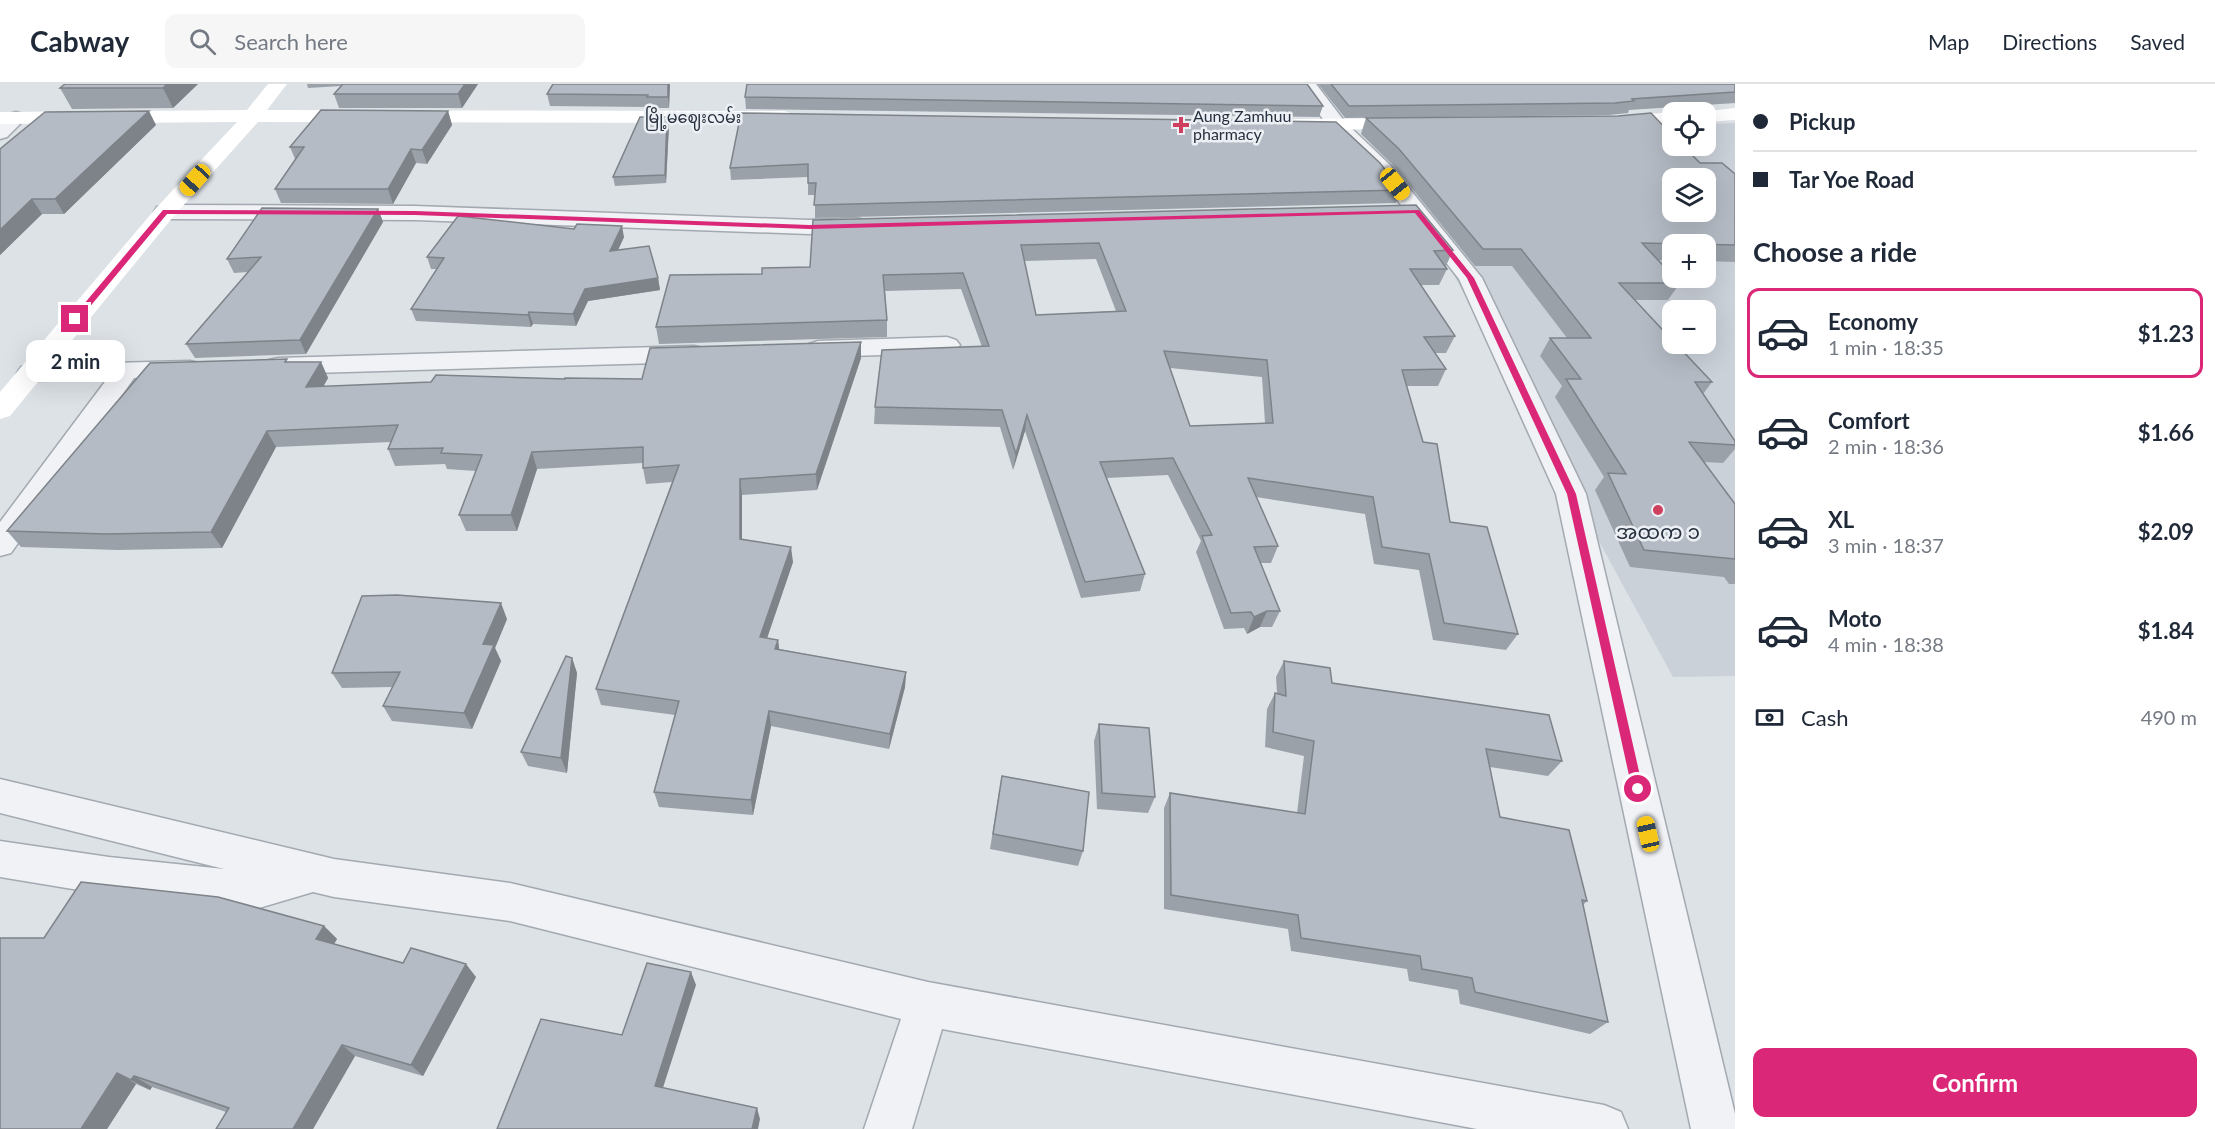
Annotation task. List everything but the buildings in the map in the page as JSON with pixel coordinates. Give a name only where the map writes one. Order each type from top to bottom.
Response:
[{"type":"main road","points":[[0,410],[165,212],[254,116],[278,84]]},
{"type":"main road","points":[[1716,115],[1735,114]]},
{"type":"main road","name":"မြို့မဈေးလမ်း","points":[[8,118],[797,117]]},
{"type":"main road","points":[[1598,123],[1662,119]]},
{"type":"main road","points":[[1279,124],[1338,126],[1426,123]]},
{"type":"street","points":[[1306,84],[1338,126],[1384,170],[1405,211],[1470,278],[1571,494],[1715,1129]]},
{"type":"street","points":[[0,133],[8,118]]},
{"type":"street","points":[[165,212],[415,213],[809,227],[878,225]]},
{"type":"street","points":[[793,350],[947,345]]},
{"type":"street","points":[[258,367],[722,353]]},
{"type":"street","points":[[30,373],[211,368]]},
{"type":"street","points":[[0,545],[128,370]]},
{"type":"street","points":[[0,796],[334,878],[510,902],[928,1004],[1604,1129]]},
{"type":"street","points":[[0,859],[109,876],[252,891],[314,873]]},
{"type":"street","points":[[888,1129],[928,1004]]},
{"type":"shaded area","name":"အထက ၁","points":[[1735,123],[1735,676],[1673,677],[1426,224],[1360,128],[1662,124],[1662,156],[1716,156],[1716,124]]},
{"type":"place","name":"Aung Zamhuu pharmacy","points":[[1181,125]]},
{"type":"place","name":"အထက ၁","points":[[1658,510]]},
{"type":"route","points":[[75,319],[165,212],[415,213],[809,227],[1417,211],[1470,278],[1571,494],[1638,789]]}]
